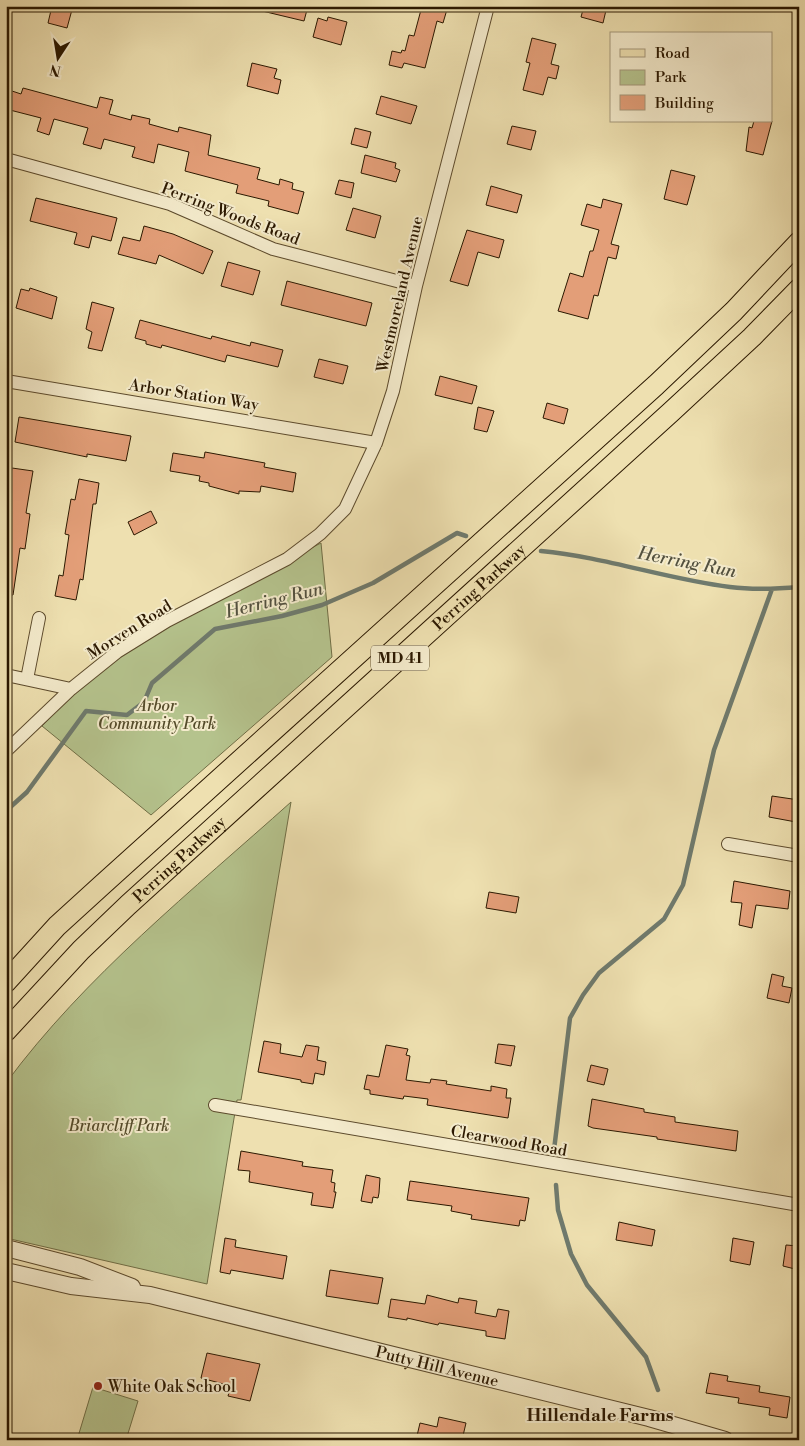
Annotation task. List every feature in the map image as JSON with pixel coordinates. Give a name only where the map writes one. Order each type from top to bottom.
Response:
[{"type":"main road","name":"Perring Parkway","points":[[6,982],[57,926],[656,385],[734,311],[799,242]]},
{"type":"main road","name":"Perring Parkway","points":[[6,1031],[81,950],[128,905],[671,412],[752,337],[799,289]]},
{"type":"street","name":"Westmoreland Avenue","points":[[288,559],[320,534],[345,509],[376,443],[393,391],[416,286],[488,6]]},
{"type":"street","name":"Perring Woods Road","points":[[6,160],[170,204],[273,249],[416,286]]},
{"type":"street","name":"Arbor Station Way","points":[[6,380],[376,443]]},
{"type":"street","name":"Morven Road","points":[[6,751],[71,689],[97,667],[135,640],[288,559]]},
{"type":"street","points":[[26,679],[39,618]]},
{"type":"street","points":[[6,675],[71,689]]},
{"type":"street","points":[[728,844],[799,856]]},
{"type":"street","name":"Clearwood Road","points":[[215,1105],[799,1205]]},
{"type":"street","name":"Putty Hill Avenue","points":[[6,1248],[80,1267],[150,1295]]},
{"type":"street","name":"Putty Hill Avenue","points":[[6,1272],[71,1286],[150,1295],[640,1416],[725,1440]]},
{"type":"green space","name":"Arbor Community Park","points":[[321,543],[332,657],[151,815],[42,726],[110,657],[211,599]]},
{"type":"green space","name":"Briarcliff Park","points":[[291,802],[241,1100],[237,1100],[207,1284],[6,1238],[6,1083],[70,1006],[105,970],[141,935]]},
{"type":"green space","points":[[93,1387],[138,1401],[126,1440],[77,1440]]},
{"type":"building","points":[[52,6],[73,6],[67,28],[48,23]]},
{"type":"building","points":[[258,6],[308,6],[304,21],[258,10]]},
{"type":"building","points":[[422,6],[448,6],[443,23],[437,21],[425,68],[404,63],[402,68],[389,65],[392,51],[401,53],[402,50],[405,51],[409,35],[414,36]]},
{"type":"building","points":[[584,6],[607,6],[603,23],[581,17]]},
{"type":"building","points":[[328,17],[347,22],[341,45],[313,37],[318,18],[327,21]]},
{"type":"building","points":[[532,38],[556,44],[551,64],[559,66],[556,79],[548,77],[543,95],[523,90],[530,63],[526,62]]},
{"type":"building","points":[[252,63],[277,69],[274,78],[281,80],[278,94],[247,86]]},
{"type":"building","points":[[23,88],[97,108],[100,97],[113,100],[109,114],[131,120],[132,115],[150,119],[149,124],[178,132],[179,127],[211,135],[208,155],[260,168],[257,179],[279,185],[280,179],[293,183],[292,189],[304,192],[298,214],[268,206],[269,201],[236,193],[238,185],[185,171],[189,152],[158,144],[154,163],[132,157],[135,147],[104,139],[101,149],[83,144],[88,128],[54,119],[49,135],[37,131],[41,118],[6,109],[6,89],[21,94]]},
{"type":"building","points":[[381,96],[417,106],[411,124],[376,114]]},
{"type":"building","points":[[754,122],[772,122],[763,155],[746,151],[749,127],[752,128]]},
{"type":"building","points":[[512,126],[536,131],[531,150],[507,144]]},
{"type":"building","points":[[355,128],[371,132],[367,148],[351,144]]},
{"type":"building","points":[[365,155],[396,163],[395,168],[400,170],[396,182],[361,173]]},
{"type":"building","points":[[671,170],[695,176],[687,205],[664,199]]},
{"type":"building","points":[[339,180],[354,183],[351,198],[335,194]]},
{"type":"building","points":[[491,186],[522,195],[517,213],[486,205]]},
{"type":"building","points":[[36,198],[117,218],[111,241],[92,236],[89,248],[74,244],[77,233],[30,221]]},
{"type":"building","points":[[603,199],[622,204],[611,244],[619,246],[616,259],[608,257],[598,296],[594,295],[588,319],[558,311],[570,273],[583,277],[590,251],[593,251],[599,230],[581,225],[587,204],[601,208]]},
{"type":"building","points":[[353,208],[381,216],[375,238],[346,230]]},
{"type":"building","points":[[144,226],[173,234],[213,251],[203,274],[159,255],[156,264],[118,254],[123,237],[140,241]]},
{"type":"building","points":[[467,230],[504,240],[499,258],[478,252],[468,286],[450,281]]},
{"type":"building","points":[[228,262],[260,271],[253,295],[221,286]]},
{"type":"building","points":[[287,281],[372,303],[366,326],[281,305]]},
{"type":"building","points":[[30,288],[57,297],[52,319],[16,308],[21,289],[29,291]]},
{"type":"building","points":[[92,302],[114,308],[102,351],[88,348],[92,332],[86,329]]},
{"type":"building","points":[[140,320],[211,339],[212,336],[250,346],[251,342],[283,350],[278,367],[227,355],[225,362],[162,345],[161,348],[146,344],[146,341],[135,338]]},
{"type":"building","points":[[319,359],[348,366],[343,384],[314,377]]},
{"type":"building","points":[[440,376],[477,386],[472,404],[435,395]]},
{"type":"building","points":[[547,403],[568,409],[564,424],[543,418]]},
{"type":"building","points":[[478,407],[494,411],[487,432],[474,429]]},
{"type":"building","points":[[19,417],[131,436],[126,461],[87,454],[87,457],[15,442]]},
{"type":"building","points":[[205,452],[265,463],[264,467],[296,473],[293,492],[261,486],[260,492],[239,491],[239,494],[209,486],[209,483],[199,481],[200,476],[170,471],[173,453],[204,458]]},
{"type":"building","points":[[12,468],[33,471],[26,513],[30,514],[25,549],[20,548],[13,595],[6,595],[6,503]]},
{"type":"building","points":[[79,479],[99,483],[96,504],[93,504],[83,580],[80,579],[76,600],[55,596],[59,575],[63,576],[69,535],[65,534],[71,499],[75,500]]},
{"type":"building","points":[[151,511],[157,523],[134,535],[128,522]]},
{"type":"building","points":[[772,796],[799,800],[799,820],[796,819],[796,822],[769,817]]},
{"type":"building","points":[[734,881],[790,891],[788,909],[756,905],[752,928],[739,925],[742,903],[731,902]]},
{"type":"building","points":[[489,892],[519,897],[516,913],[486,908]]},
{"type":"building","points":[[772,974],[784,977],[782,986],[792,988],[789,1003],[767,998]]},
{"type":"building","points":[[264,1041],[281,1044],[280,1053],[302,1057],[306,1045],[319,1047],[317,1060],[326,1062],[324,1075],[315,1073],[313,1084],[258,1072]]},
{"type":"building","points":[[498,1044],[515,1046],[511,1066],[495,1063]]},
{"type":"building","points":[[386,1045],[408,1049],[406,1055],[410,1056],[406,1080],[430,1083],[431,1079],[447,1081],[446,1084],[491,1091],[491,1086],[507,1089],[506,1098],[511,1098],[508,1118],[427,1105],[428,1099],[404,1096],[403,1099],[370,1094],[370,1090],[364,1089],[367,1075],[379,1077]]},
{"type":"building","points":[[591,1065],[608,1069],[604,1085],[587,1081]]},
{"type":"building","points":[[592,1099],[644,1109],[644,1112],[675,1117],[675,1122],[738,1131],[736,1151],[593,1128],[588,1126]]},
{"type":"building","points":[[241,1151],[303,1162],[302,1166],[333,1170],[331,1182],[335,1183],[334,1192],[336,1192],[333,1208],[311,1205],[313,1193],[249,1182],[250,1171],[238,1170]]},
{"type":"building","points":[[366,1175],[380,1178],[378,1198],[373,1197],[372,1203],[361,1201]]},
{"type":"building","points":[[410,1181],[529,1198],[525,1221],[520,1220],[519,1226],[471,1219],[472,1215],[451,1211],[452,1206],[407,1200]]},
{"type":"building","points":[[619,1222],[655,1230],[652,1246],[616,1240]]},
{"type":"building","points":[[225,1238],[236,1240],[235,1247],[287,1256],[283,1279],[231,1270],[230,1274],[220,1272]]},
{"type":"building","points":[[733,1238],[754,1242],[750,1265],[730,1261]]},
{"type":"building","points":[[786,1245],[799,1246],[799,1270],[783,1266]]},
{"type":"building","points":[[330,1270],[383,1278],[378,1304],[326,1296]]},
{"type":"building","points":[[427,1295],[458,1303],[459,1298],[477,1301],[475,1313],[496,1317],[498,1309],[509,1311],[505,1339],[486,1336],[486,1331],[439,1323],[438,1325],[407,1318],[407,1320],[388,1317],[391,1299],[425,1304]]},
{"type":"building","points":[[207,1353],[260,1364],[250,1401],[228,1396],[231,1386],[201,1378]]},
{"type":"building","points":[[710,1373],[728,1376],[727,1381],[760,1386],[759,1392],[790,1397],[787,1418],[769,1415],[770,1408],[738,1403],[739,1398],[706,1393]]},
{"type":"building","points":[[439,1417],[466,1423],[462,1440],[416,1440],[420,1423],[437,1427]]},
{"type":"waterway","name":"Herring Run","points":[[6,811],[27,792],[86,711],[127,715],[144,702],[152,683],[215,629],[282,616],[322,605],[373,583],[457,533],[466,536]]},
{"type":"waterway","name":"Herring Run","points":[[541,551],[589,558],[682,579],[730,587],[747,589],[799,587]]},
{"type":"waterway","points":[[554,1150],[570,1018],[583,995],[599,973],[664,919],[683,885],[714,750],[772,589]]},
{"type":"waterway","points":[[556,1185],[558,1210],[571,1254],[587,1285],[646,1357],[658,1390]]},
{"type":"place","name":"White Oak School","points":[[98,1386]]},
{"type":"district","name":"Hillendale Farms","points":[[600,1415]]}]
